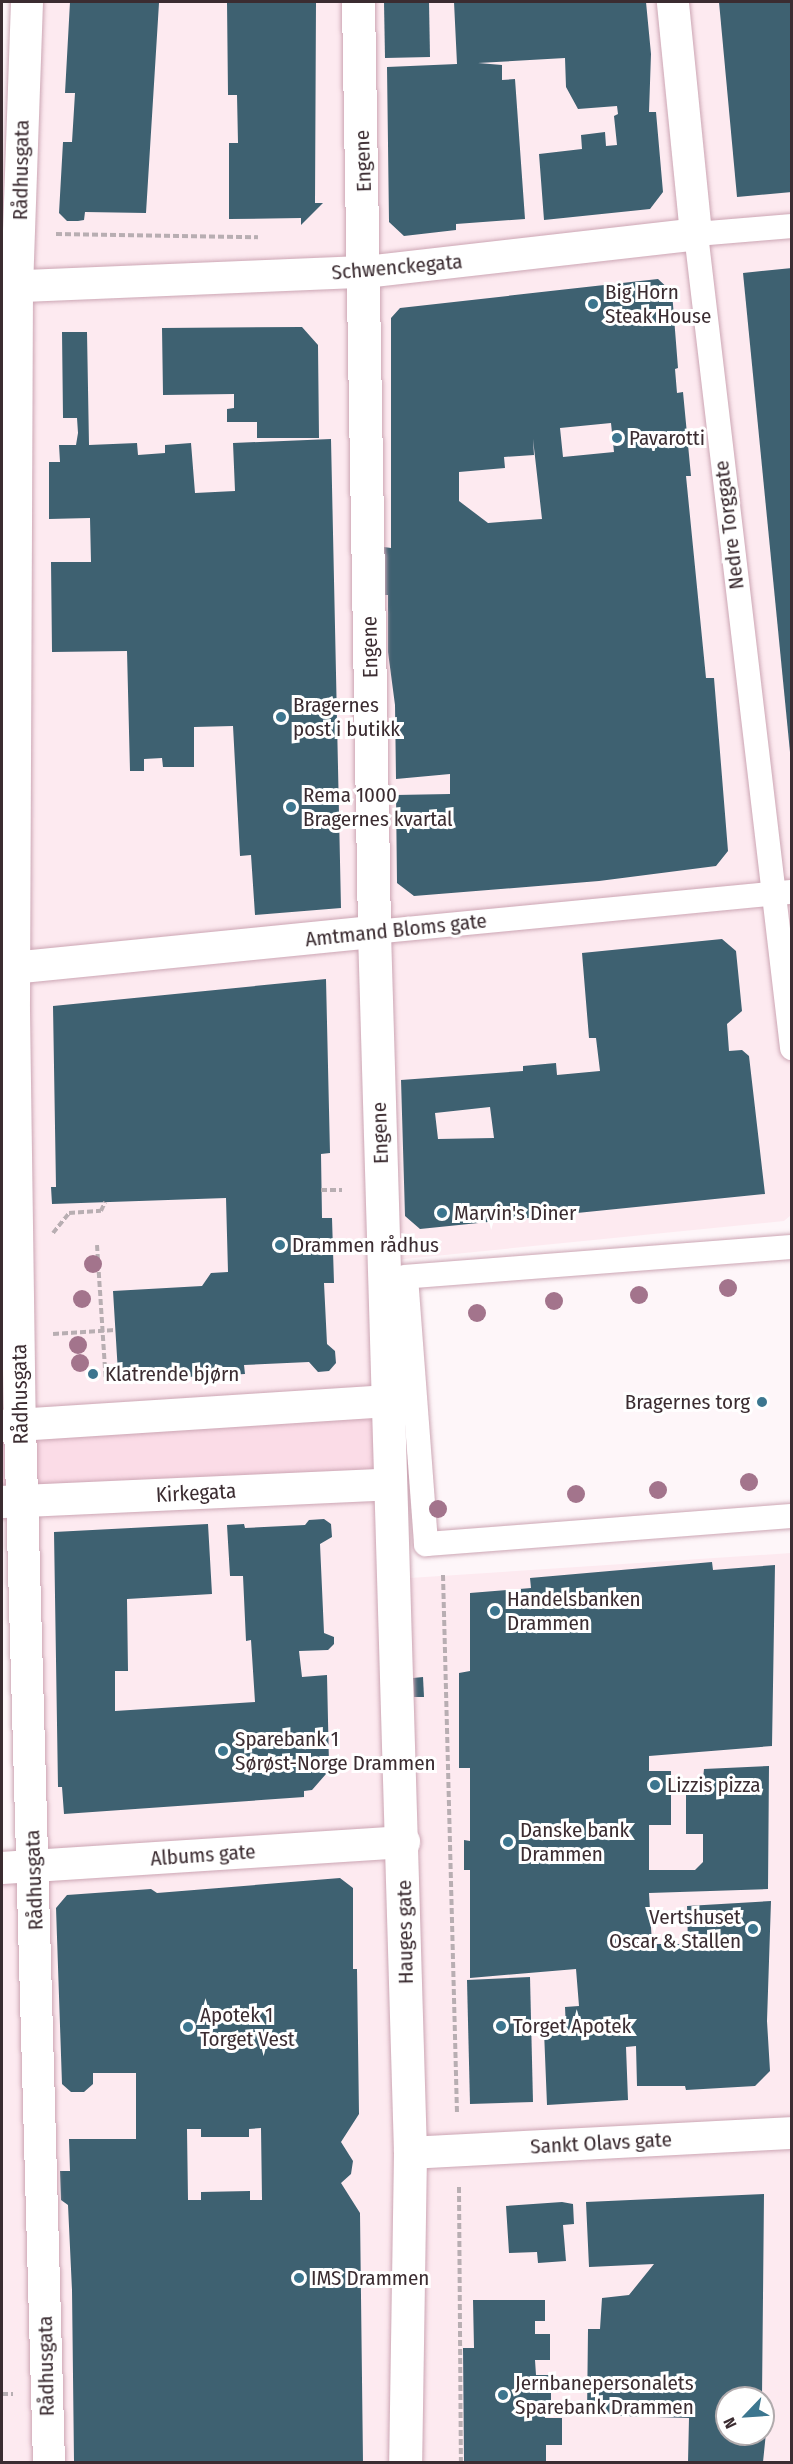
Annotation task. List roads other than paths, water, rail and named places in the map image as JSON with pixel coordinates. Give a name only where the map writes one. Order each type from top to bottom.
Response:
[{"type":"street","name":"Rådhusgata","points":[[27,2],[20,229],[9,287],[8,969],[11,1425],[12,1502],[34,1866],[49,2463]]},
{"type":"street","name":"Engene","points":[[358,2],[365,272],[374,932],[388,1401]]},
{"type":"street","name":"Nedre Torggate","points":[[673,2],[696,234],[782,893],[792,1048]]},
{"type":"street","name":"Schwenckegata","points":[[9,287],[365,272],[696,234],[792,226]]},
{"type":"street","name":"Amtmand Bloms gate","points":[[8,969],[782,893]]},
{"type":"street","points":[[792,1247],[406,1277],[426,1544],[792,1516]]},
{"type":"street","points":[[11,1425],[388,1401]]},
{"type":"street","name":"Hauges gate","points":[[388,1401],[404,1842],[410,2153],[405,2463]]},
{"type":"street","name":"Kirkegata","points":[[12,1502],[391,1484]]},
{"type":"street","name":"Albums gate","points":[[2,1868],[404,1842]]},
{"type":"street","name":"Sankt Olavs gate","points":[[410,2153],[792,2133]]},
{"type":"place","name":"Big Horn Steak House","points":[[593,304]]},
{"type":"place","name":"Pavarotti","points":[[617,438]]},
{"type":"place","name":"Bragernes post i butikk","points":[[281,717]]},
{"type":"place","name":"Rema 1000 Bragernes kvartal","points":[[291,807]]},
{"type":"place","name":"Marvin's Diner","points":[[442,1213]]},
{"type":"place","name":"Drammen rådhus","points":[[280,1245]]},
{"type":"place","name":"Klatrende bjørn","points":[[93,1374]]},
{"type":"place","name":"Bragernes torg","points":[[762,1402]]},
{"type":"place","name":"Handelsbanken Drammen","points":[[495,1611]]},
{"type":"place","name":"Sparebank 1 Sørøst-Norge Drammen","points":[[223,1751]]},
{"type":"place","name":"Lizzis pizza","points":[[655,1785]]},
{"type":"place","name":"Danske bank Drammen","points":[[508,1842]]},
{"type":"place","name":"Vertshuset Oscar & Stallen","points":[[753,1929]]},
{"type":"place","name":"Torget Apotek","points":[[501,2026]]},
{"type":"place","name":"Apotek 1 Torget Vest","points":[[188,2027]]},
{"type":"place","name":"IMS Drammen","points":[[299,2278]]},
{"type":"place","name":"Jernbanepersonalets Sparebank Drammen","points":[[503,2395]]}]
